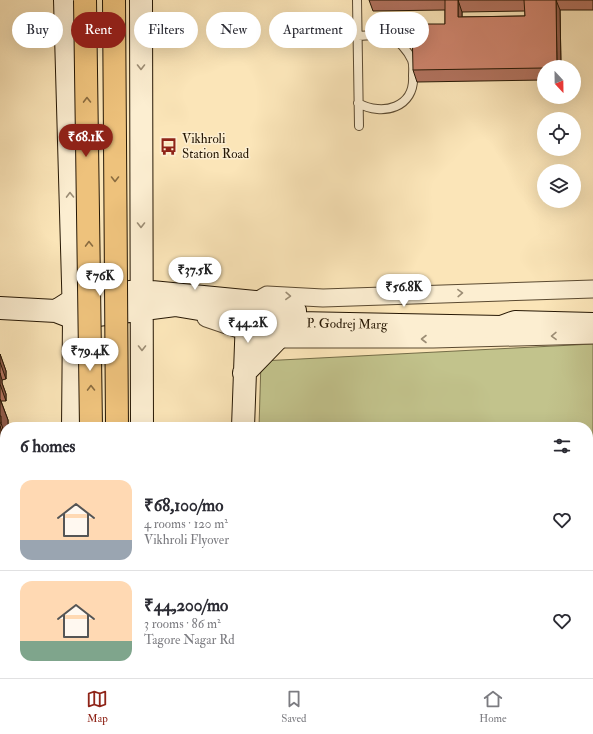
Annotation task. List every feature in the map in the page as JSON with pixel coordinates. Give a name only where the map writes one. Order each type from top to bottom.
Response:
[{"type":"highway","points":[[86,0],[91,422]]},
{"type":"highway","points":[[114,0],[117,422]]},
{"type":"street","points":[[65,0],[67,309],[73,422]]},
{"type":"street","points":[[141,0],[142,422]]},
{"type":"street","points":[[243,422],[244,373],[249,317],[267,295],[323,298],[593,289]]},
{"type":"street","points":[[0,308],[67,309],[78,297],[249,317]]},
{"type":"street","name":"P. Godrej Marg","points":[[141,305],[175,305],[200,313],[249,317],[300,318],[495,313],[515,322],[593,324]]},
{"type":"street","points":[[249,317],[259,336],[277,339],[433,339],[593,335]]},
{"type":"street","points":[[244,373],[277,339]]},
{"type":"lane","points":[[357,0],[359,126]]},
{"type":"lane","points":[[358,36],[390,34],[402,44],[413,62],[414,82],[409,97],[400,104],[383,110],[365,107],[358,103]]},
{"type":"green space","points":[[593,344],[593,422],[259,422],[261,361]]},
{"type":"building","points":[[445,0],[458,0],[458,17],[525,16],[524,0],[556,0],[557,60],[537,60],[537,68],[413,70],[413,48],[429,48],[429,24],[445,24]]},
{"type":"place","name":"Vikhroli Station Road","points":[[169,146]]}]
